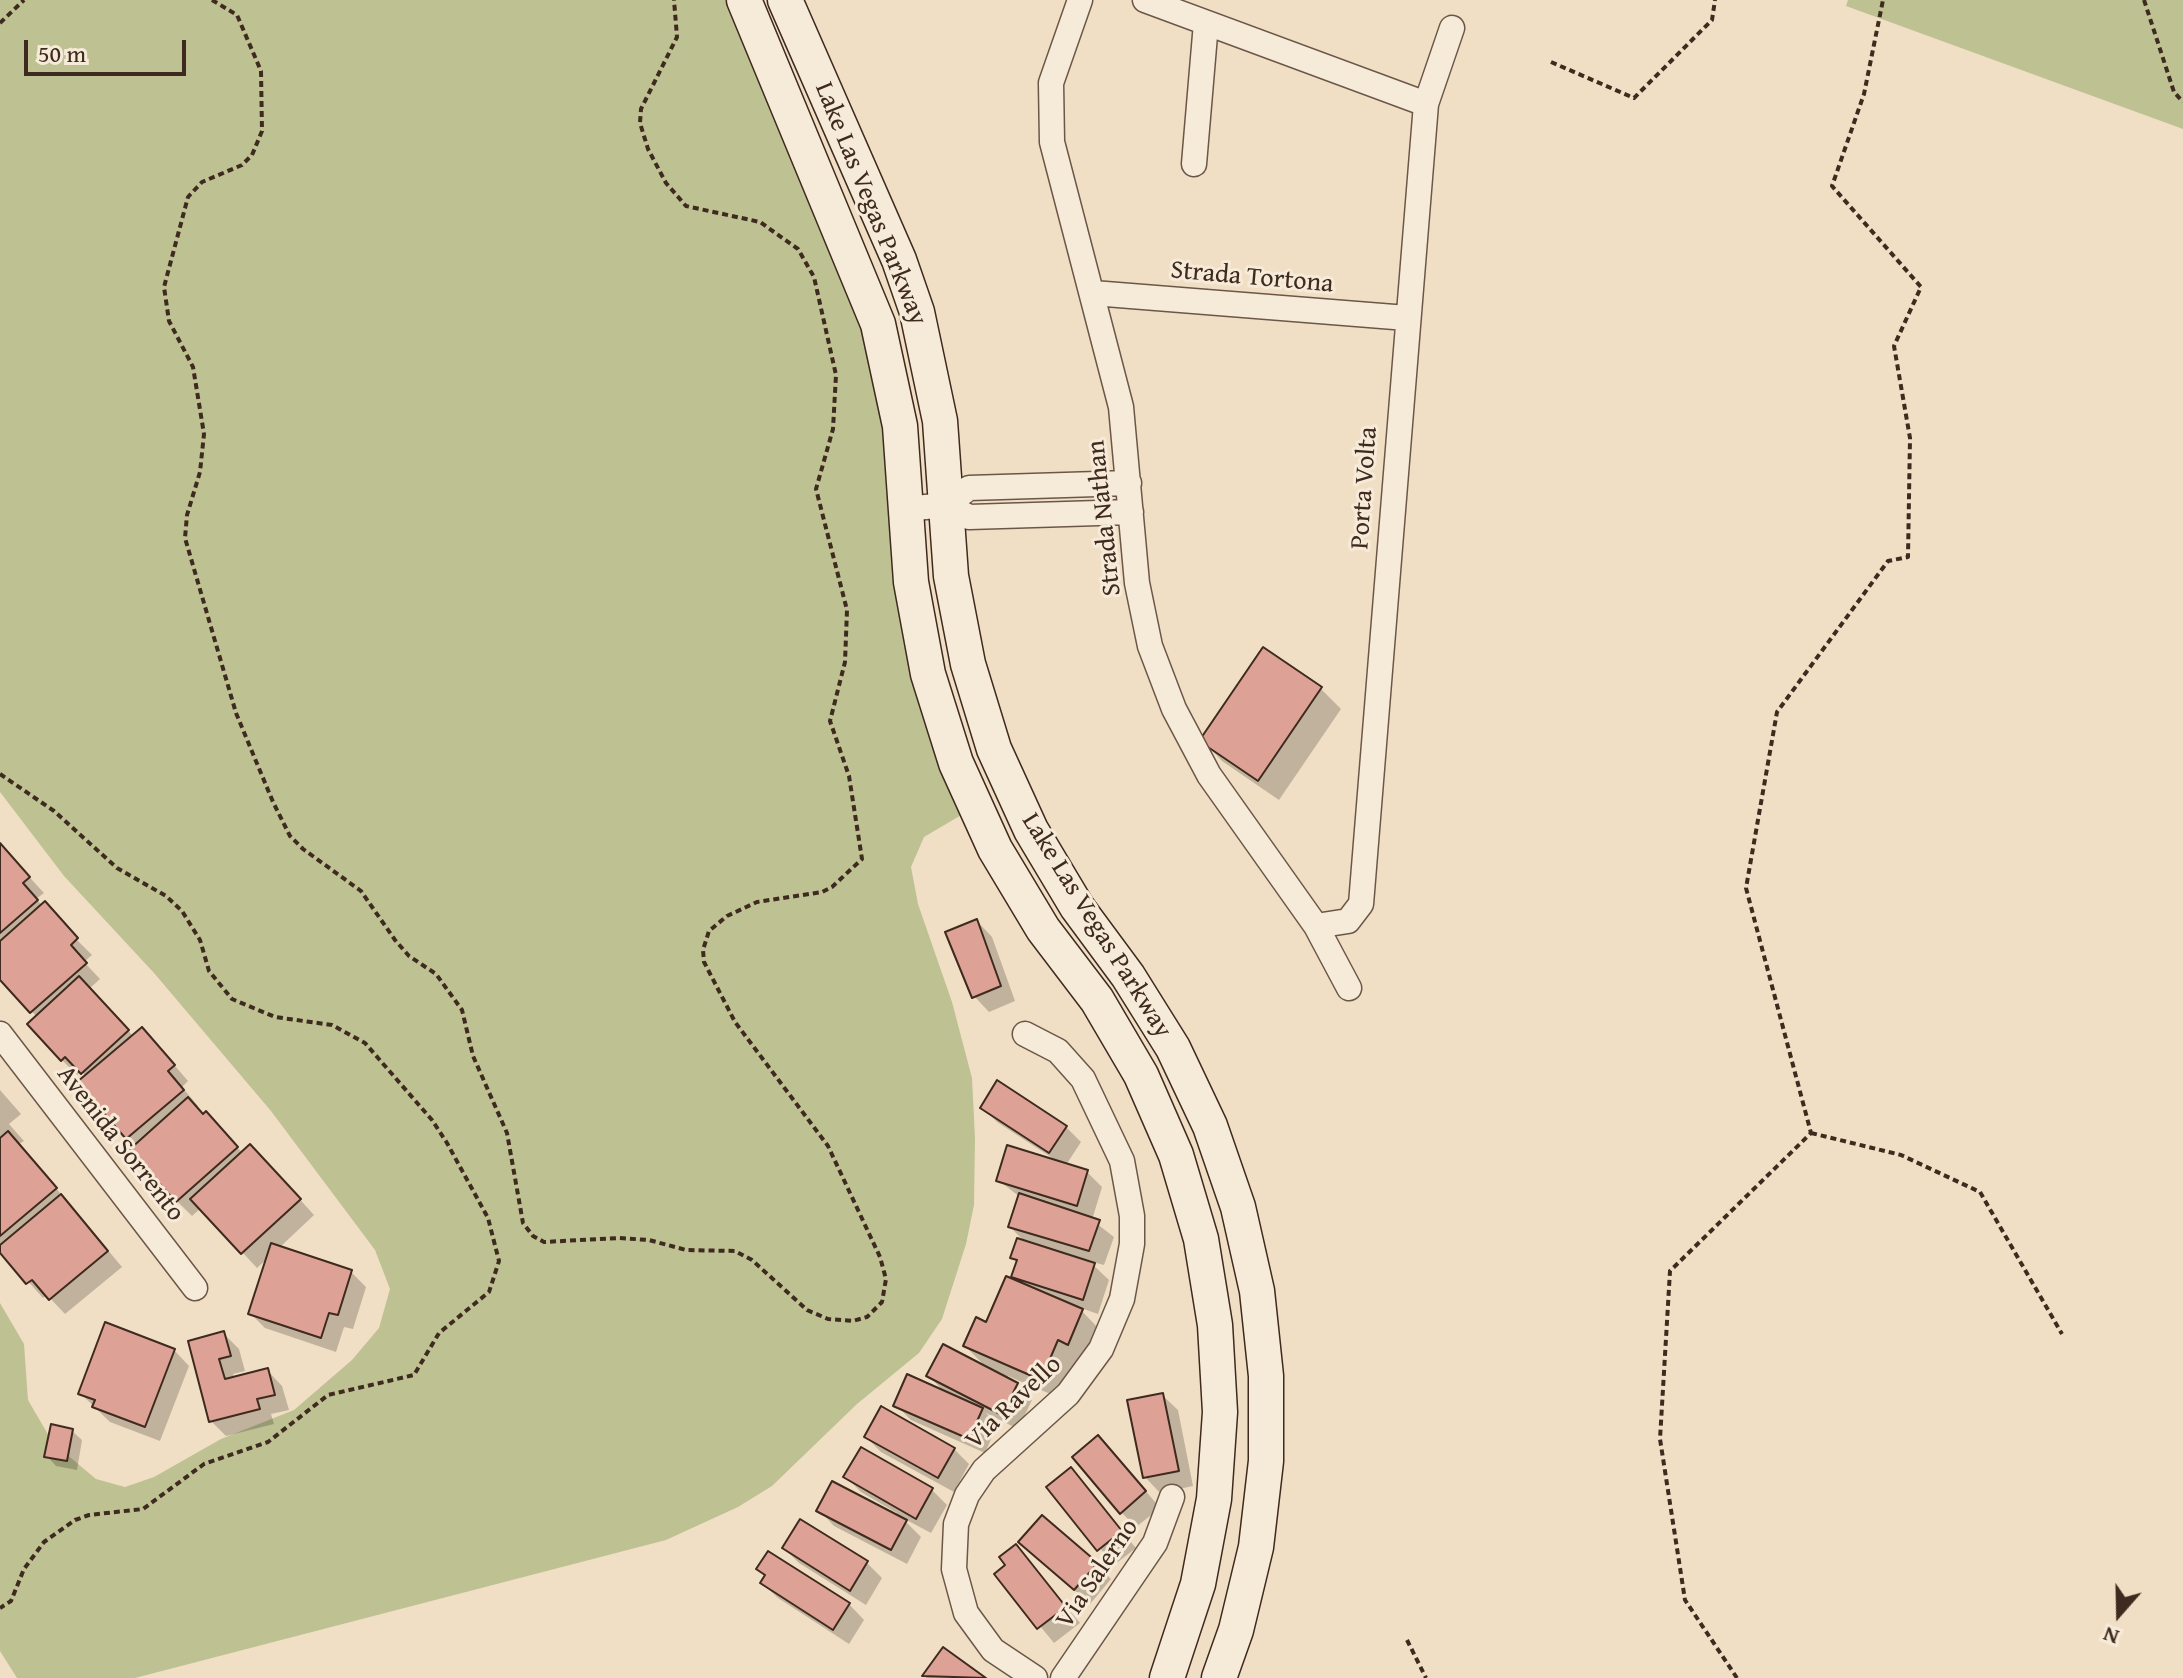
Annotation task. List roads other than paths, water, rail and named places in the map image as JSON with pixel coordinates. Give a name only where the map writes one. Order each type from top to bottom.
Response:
[{"type":"street","name":"Lake Las Vegas Parkway","points":[[744,0],[878,324],[900,426],[911,582],[928,674],[956,763],[995,849],[1043,929],[1097,1000],[1141,1075],[1176,1155],[1201,1239],[1215,1325],[1220,1412],[1214,1499],[1198,1584],[1167,1678]]},
{"type":"street","name":"Lake Las Vegas Parkway","points":[[785,0],[899,260],[917,312],[940,421],[951,576],[968,664],[994,749],[1031,830],[1077,907],[1128,976],[1173,1048],[1210,1126],[1238,1207],[1260,1319],[1266,1376],[1266,1461],[1256,1547],[1236,1630],[1219,1678]]},
{"type":"street","name":"Strada Nathan","points":[[1080,0],[1051,83],[1052,142],[1121,407],[1137,583],[1150,646],[1174,709],[1209,775],[1316,926],[1349,988]]},
{"type":"street","points":[[1145,0],[1426,104]]},
{"type":"street","points":[[1194,164],[1206,23]]},
{"type":"street","name":"Porta Volta","points":[[1316,926],[1348,921],[1361,904],[1426,104],[1452,28]]},
{"type":"street","name":"Strada Tortona","points":[[1093,293],[1407,318]]},
{"type":"street","points":[[905,509],[946,505],[969,488],[1129,483]]},
{"type":"street","points":[[946,505],[969,517],[1131,512]]},
{"type":"street","name":"Avenida Sorrento","points":[[0,1034],[195,1288]]},
{"type":"street","name":"Via Ravello","points":[[1025,1034],[1058,1051],[1083,1079],[1122,1161],[1132,1216],[1126,1285],[1101,1349],[1068,1394],[984,1470],[967,1495],[956,1524],[954,1569],[966,1613],[993,1650],[1035,1678]]},
{"type":"street","name":"Via Salerno","points":[[1063,1678],[1155,1543],[1172,1497]]}]
